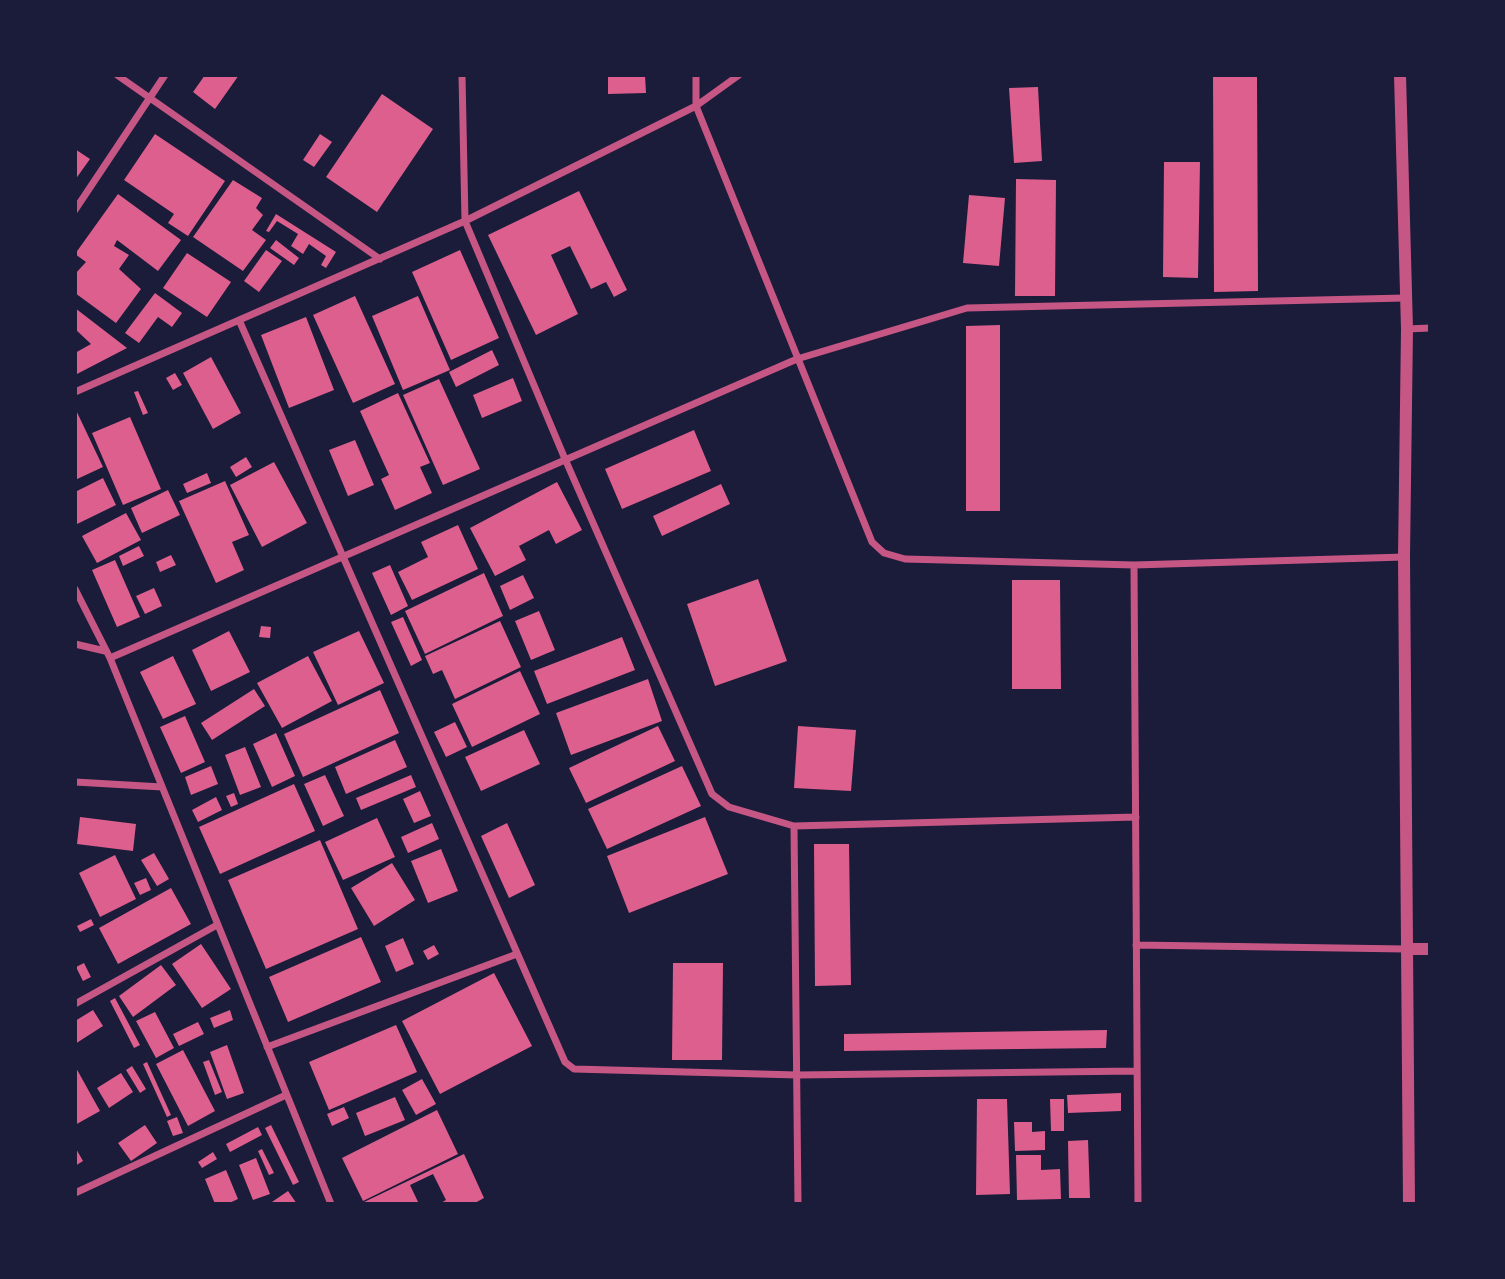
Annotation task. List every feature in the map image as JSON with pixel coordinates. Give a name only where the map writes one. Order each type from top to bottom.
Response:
[{"type":"street","points":[[117,75],[380,259]]},
{"type":"street","points":[[75,211],[165,75]]},
{"type":"street","points":[[462,75],[465,221],[565,459],[712,794],[729,807],[793,826],[1136,817]]},
{"type":"street","points":[[696,75],[695,106],[872,542],[884,553],[905,559],[1134,565],[1404,557]]},
{"type":"street","points":[[75,391],[465,221],[695,106],[739,75]]},
{"type":"street","points":[[1400,75],[1407,329],[1404,557],[1409,1204]]},
{"type":"street","points":[[75,644],[108,654],[797,359],[967,308],[1405,298]]},
{"type":"street","points":[[239,320],[565,1062],[574,1069],[797,1075],[1137,1072]]},
{"type":"street","points":[[1407,329],[1430,328]]},
{"type":"street","points":[[1134,565],[1138,1204]]},
{"type":"street","points":[[75,589],[108,654],[331,1204]]},
{"type":"street","points":[[75,782],[162,787]]},
{"type":"street","points":[[793,826],[798,1204]]},
{"type":"street","points":[[75,1004],[217,925]]},
{"type":"street","points":[[1136,945],[1430,949]]},
{"type":"street","points":[[267,1047],[517,954]]},
{"type":"street","points":[[75,1193],[286,1095]]},
{"type":"building","points":[[205,75],[239,75],[215,109],[193,92]]},
{"type":"building","points":[[608,75],[645,75],[646,93],[608,94]]},
{"type":"building","points":[[1213,75],[1257,75],[1258,291],[1214,292]]},
{"type":"building","points":[[1038,87],[1042,161],[1014,163],[1009,88]]},
{"type":"building","points":[[382,94],[433,129],[377,212],[326,177]]},
{"type":"building","points":[[155,134],[225,181],[188,236],[168,223],[174,214],[124,180]]},
{"type":"building","points":[[320,134],[332,142],[314,167],[303,160]]},
{"type":"building","points":[[75,149],[90,159],[75,180]]},
{"type":"building","points":[[1164,162],[1200,162],[1198,278],[1163,277]]},
{"type":"building","points":[[1016,179],[1056,180],[1055,296],[1015,296]]},
{"type":"building","points":[[233,180],[262,198],[256,208],[263,215],[252,230],[266,240],[243,271],[193,237]]},
{"type":"building","points":[[579,191],[627,290],[614,297],[606,282],[591,289],[570,246],[551,255],[578,314],[536,335],[488,235]]},
{"type":"building","points":[[118,194],[181,240],[158,271],[117,240],[114,246],[129,255],[119,269],[141,289],[116,323],[75,293],[75,274],[86,262],[75,254]]},
{"type":"building","points":[[969,195],[1005,198],[999,266],[963,263]]},
{"type":"building","points":[[276,214],[336,252],[326,268],[321,265],[326,256],[309,244],[303,254],[291,246],[298,234],[277,221],[269,232],[266,231]]},
{"type":"building","points":[[276,240],[299,258],[294,265],[270,248]]},
{"type":"building","points":[[266,250],[282,261],[259,292],[244,281]]},
{"type":"building","points":[[460,250],[499,338],[451,360],[412,272]]},
{"type":"building","points":[[187,253],[231,282],[207,317],[163,288]]},
{"type":"building","points":[[155,293],[182,313],[172,327],[158,317],[139,343],[125,333]]},
{"type":"building","points":[[355,296],[395,384],[353,403],[313,315]]},
{"type":"building","points":[[418,296],[450,370],[403,390],[372,316]]},
{"type":"building","points":[[75,308],[127,348],[75,375],[75,353],[91,344],[75,329]]},
{"type":"building","points":[[306,317],[334,390],[289,408],[261,335]]},
{"type":"building","points":[[1000,325],[1000,511],[966,511],[966,326]]},
{"type":"building","points":[[492,350],[499,365],[456,387],[449,372]]},
{"type":"building","points":[[211,357],[241,413],[213,429],[183,373]]},
{"type":"building","points":[[175,373],[182,385],[173,390],[166,378]]},
{"type":"building","points":[[513,378],[522,401],[482,418],[473,395]]},
{"type":"building","points":[[439,379],[480,469],[443,485],[403,395]]},
{"type":"building","points":[[138,391],[148,413],[143,415],[134,392]]},
{"type":"building","points":[[398,393],[430,463],[420,467],[432,493],[395,510],[381,479],[389,475],[360,411]]},
{"type":"building","points":[[75,408],[103,467],[75,480]]},
{"type":"building","points":[[130,417],[161,489],[123,505],[92,433]]},
{"type":"building","points":[[694,430],[711,471],[622,509],[605,469]]},
{"type":"building","points":[[355,440],[374,485],[348,496],[329,450]]},
{"type":"building","points":[[246,457],[252,467],[236,477],[230,467]]},
{"type":"building","points":[[274,462],[307,523],[262,547],[230,485]]},
{"type":"building","points":[[207,473],[211,483],[187,493],[183,484]]},
{"type":"building","points":[[103,478],[116,505],[75,525],[75,492]]},
{"type":"building","points":[[225,481],[249,535],[232,542],[244,570],[216,583],[179,501]]},
{"type":"building","points":[[557,482],[582,530],[556,544],[549,530],[519,546],[526,560],[495,576],[470,528]]},
{"type":"building","points":[[721,484],[730,504],[662,536],[653,516]]},
{"type":"building","points":[[168,490],[180,515],[142,533],[131,508]]},
{"type":"building","points":[[126,513],[141,540],[97,563],[82,536]]},
{"type":"building","points":[[458,525],[478,569],[412,600],[398,572],[428,557],[421,542]]},
{"type":"building","points":[[139,546],[144,556],[123,566],[119,556]]},
{"type":"building","points":[[171,555],[176,565],[160,572],[156,562]]},
{"type":"building","points":[[115,560],[140,617],[117,627],[92,570]]},
{"type":"building","points":[[390,565],[408,606],[391,615],[372,573]]},
{"type":"building","points":[[484,573],[503,616],[425,654],[405,611]]},
{"type":"building","points":[[523,575],[534,598],[510,610],[500,586]]},
{"type":"building","points":[[758,579],[787,661],[715,686],[687,604]]},
{"type":"building","points":[[1012,580],[1060,580],[1061,689],[1012,689]]},
{"type":"building","points":[[154,588],[162,606],[145,614],[136,596]]},
{"type":"building","points":[[539,611],[555,650],[531,660],[515,621]]},
{"type":"building","points":[[403,617],[422,660],[411,666],[391,622]]},
{"type":"building","points":[[500,621],[521,667],[455,699],[442,670],[433,674],[425,656]]},
{"type":"building","points":[[261,626],[271,627],[270,638],[259,637]]},
{"type":"building","points":[[229,631],[250,672],[211,691],[192,650]]},
{"type":"building","points":[[359,631],[384,683],[338,705],[313,652]]},
{"type":"building","points":[[622,637],[635,670],[547,704],[534,671]]},
{"type":"building","points":[[173,656],[196,704],[163,719],[140,672]]},
{"type":"building","points":[[308,656],[332,701],[282,728],[257,683]]},
{"type":"building","points":[[520,671],[540,714],[472,747],[452,704]]},
{"type":"building","points":[[648,679],[662,721],[571,755],[556,713]]},
{"type":"building","points":[[254,689],[265,706],[212,740],[201,723]]},
{"type":"building","points":[[380,690],[399,733],[303,777],[284,734]]},
{"type":"building","points":[[185,716],[205,762],[181,773],[160,727]]},
{"type":"building","points":[[455,722],[467,747],[446,757],[434,732]]},
{"type":"building","points":[[658,726],[675,761],[586,803],[569,768]]},
{"type":"building","points":[[798,726],[856,730],[851,791],[794,788]]},
{"type":"building","points":[[524,730],[540,764],[481,791],[465,757]]},
{"type":"building","points":[[276,733],[295,776],[272,787],[253,744]]},
{"type":"building","points":[[395,740],[407,767],[346,794],[335,767]]},
{"type":"building","points":[[245,747],[261,787],[240,795],[225,755]]},
{"type":"building","points":[[211,766],[218,784],[191,795],[185,777]]},
{"type":"building","points":[[682,766],[701,806],[607,849],[588,809]]},
{"type":"building","points":[[325,775],[344,816],[323,826],[304,784]]},
{"type":"building","points":[[411,775],[416,787],[361,810],[356,798]]},
{"type":"building","points":[[294,784],[315,831],[220,874],[199,827]]},
{"type":"building","points":[[420,791],[431,816],[414,823],[403,799]]},
{"type":"building","points":[[234,793],[238,804],[231,807],[226,796]]},
{"type":"building","points":[[216,797],[222,810],[198,822],[192,810]]},
{"type":"building","points":[[80,817],[136,824],[133,851],[77,844]]},
{"type":"building","points":[[705,817],[728,874],[629,913],[607,856]]},
{"type":"building","points":[[377,818],[395,857],[343,880],[325,842]]},
{"type":"building","points":[[432,823],[439,839],[408,853],[401,837]]},
{"type":"building","points":[[507,823],[535,885],[509,898],[481,836]]},
{"type":"building","points":[[320,840],[358,929],[266,969],[228,880]]},
{"type":"building","points":[[814,844],[849,844],[851,985],[815,986]]},
{"type":"building","points":[[441,849],[458,891],[428,903],[411,861]]},
{"type":"building","points":[[154,853],[169,879],[157,886],[141,860]]},
{"type":"building","points":[[115,855],[136,899],[100,917],[79,873]]},
{"type":"building","points":[[392,863],[415,900],[374,926],[351,888]]},
{"type":"building","points":[[146,878],[151,890],[140,895],[134,883]]},
{"type":"building","points":[[171,888],[191,924],[118,964],[99,928]]},
{"type":"building","points":[[91,919],[94,925],[80,932],[77,926]]},
{"type":"building","points":[[361,937],[381,982],[288,1022],[269,977]]},
{"type":"building","points":[[403,938],[414,964],[396,972],[385,946]]},
{"type":"building","points":[[201,944],[231,989],[202,1008],[172,964]]},
{"type":"building","points":[[434,945],[439,954],[428,960],[423,951]]},
{"type":"building","points":[[84,963],[91,977],[83,981],[76,967]]},
{"type":"building","points":[[673,963],[723,963],[722,1060],[672,1060]]},
{"type":"building","points":[[161,965],[176,985],[133,1017],[119,996]]},
{"type":"building","points":[[494,973],[532,1046],[440,1094],[402,1021]]},
{"type":"building","points":[[115,998],[140,1045],[134,1048],[110,1001]]},
{"type":"building","points":[[93,1010],[103,1026],[75,1044],[75,1021]]},
{"type":"building","points":[[230,1010],[233,1020],[214,1028],[210,1018]]},
{"type":"building","points":[[155,1012],[174,1048],[156,1058],[136,1021]]},
{"type":"building","points":[[198,1022],[204,1034],[179,1046],[173,1034]]},
{"type":"building","points":[[396,1025],[417,1072],[329,1110],[309,1062]]},
{"type":"building","points":[[1107,1030],[1106,1048],[844,1051],[844,1034]]},
{"type":"building","points":[[227,1045],[244,1093],[227,1099],[210,1052]]},
{"type":"building","points":[[183,1050],[215,1111],[188,1126],[156,1064]]},
{"type":"building","points":[[209,1060],[222,1092],[215,1095],[203,1062]]},
{"type":"building","points":[[147,1062],[171,1115],[167,1117],[143,1064]]},
{"type":"building","points":[[75,1066],[100,1111],[75,1125]]},
{"type":"building","points":[[132,1066],[146,1089],[140,1093],[126,1070]]},
{"type":"building","points":[[121,1073],[133,1092],[109,1108],[97,1088]]},
{"type":"building","points":[[422,1079],[436,1104],[416,1115],[402,1090]]},
{"type":"building","points":[[1121,1093],[1121,1111],[1068,1113],[1067,1095]]},
{"type":"building","points":[[395,1097],[405,1120],[365,1136],[356,1113]]},
{"type":"building","points":[[977,1099],[1007,1099],[1010,1194],[976,1195]]},
{"type":"building","points":[[1050,1099],[1064,1099],[1064,1131],[1051,1131]]},
{"type":"building","points":[[344,1107],[349,1118],[332,1126],[327,1114]]},
{"type":"building","points":[[437,1110],[458,1154],[363,1201],[342,1158]]},
{"type":"building","points":[[177,1117],[183,1133],[173,1136],[167,1121]]},
{"type":"building","points":[[1014,1122],[1032,1122],[1032,1132],[1045,1131],[1045,1150],[1015,1151]]},
{"type":"building","points":[[145,1125],[157,1143],[131,1161],[118,1143]]},
{"type":"building","points":[[271,1125],[299,1182],[293,1185],[265,1128]]},
{"type":"building","points":[[258,1127],[262,1135],[230,1152],[226,1144]]},
{"type":"building","points":[[1088,1140],[1090,1198],[1069,1198],[1068,1141]]},
{"type":"building","points":[[75,1147],[83,1161],[75,1166]]},
{"type":"building","points":[[262,1149],[274,1173],[269,1175],[258,1151]]},
{"type":"building","points":[[213,1152],[217,1159],[202,1168],[198,1162]]},
{"type":"building","points":[[464,1154],[484,1198],[473,1204],[439,1204],[446,1200],[433,1174],[410,1185],[419,1204],[360,1204]]},
{"type":"building","points":[[1016,1155],[1041,1155],[1041,1170],[1060,1169],[1061,1199],[1017,1200]]},
{"type":"building","points":[[256,1158],[270,1194],[253,1200],[239,1165]]},
{"type":"building","points":[[226,1170],[238,1199],[227,1204],[215,1204],[205,1179]]},
{"type":"building","points":[[288,1191],[297,1204],[269,1204]]}]
